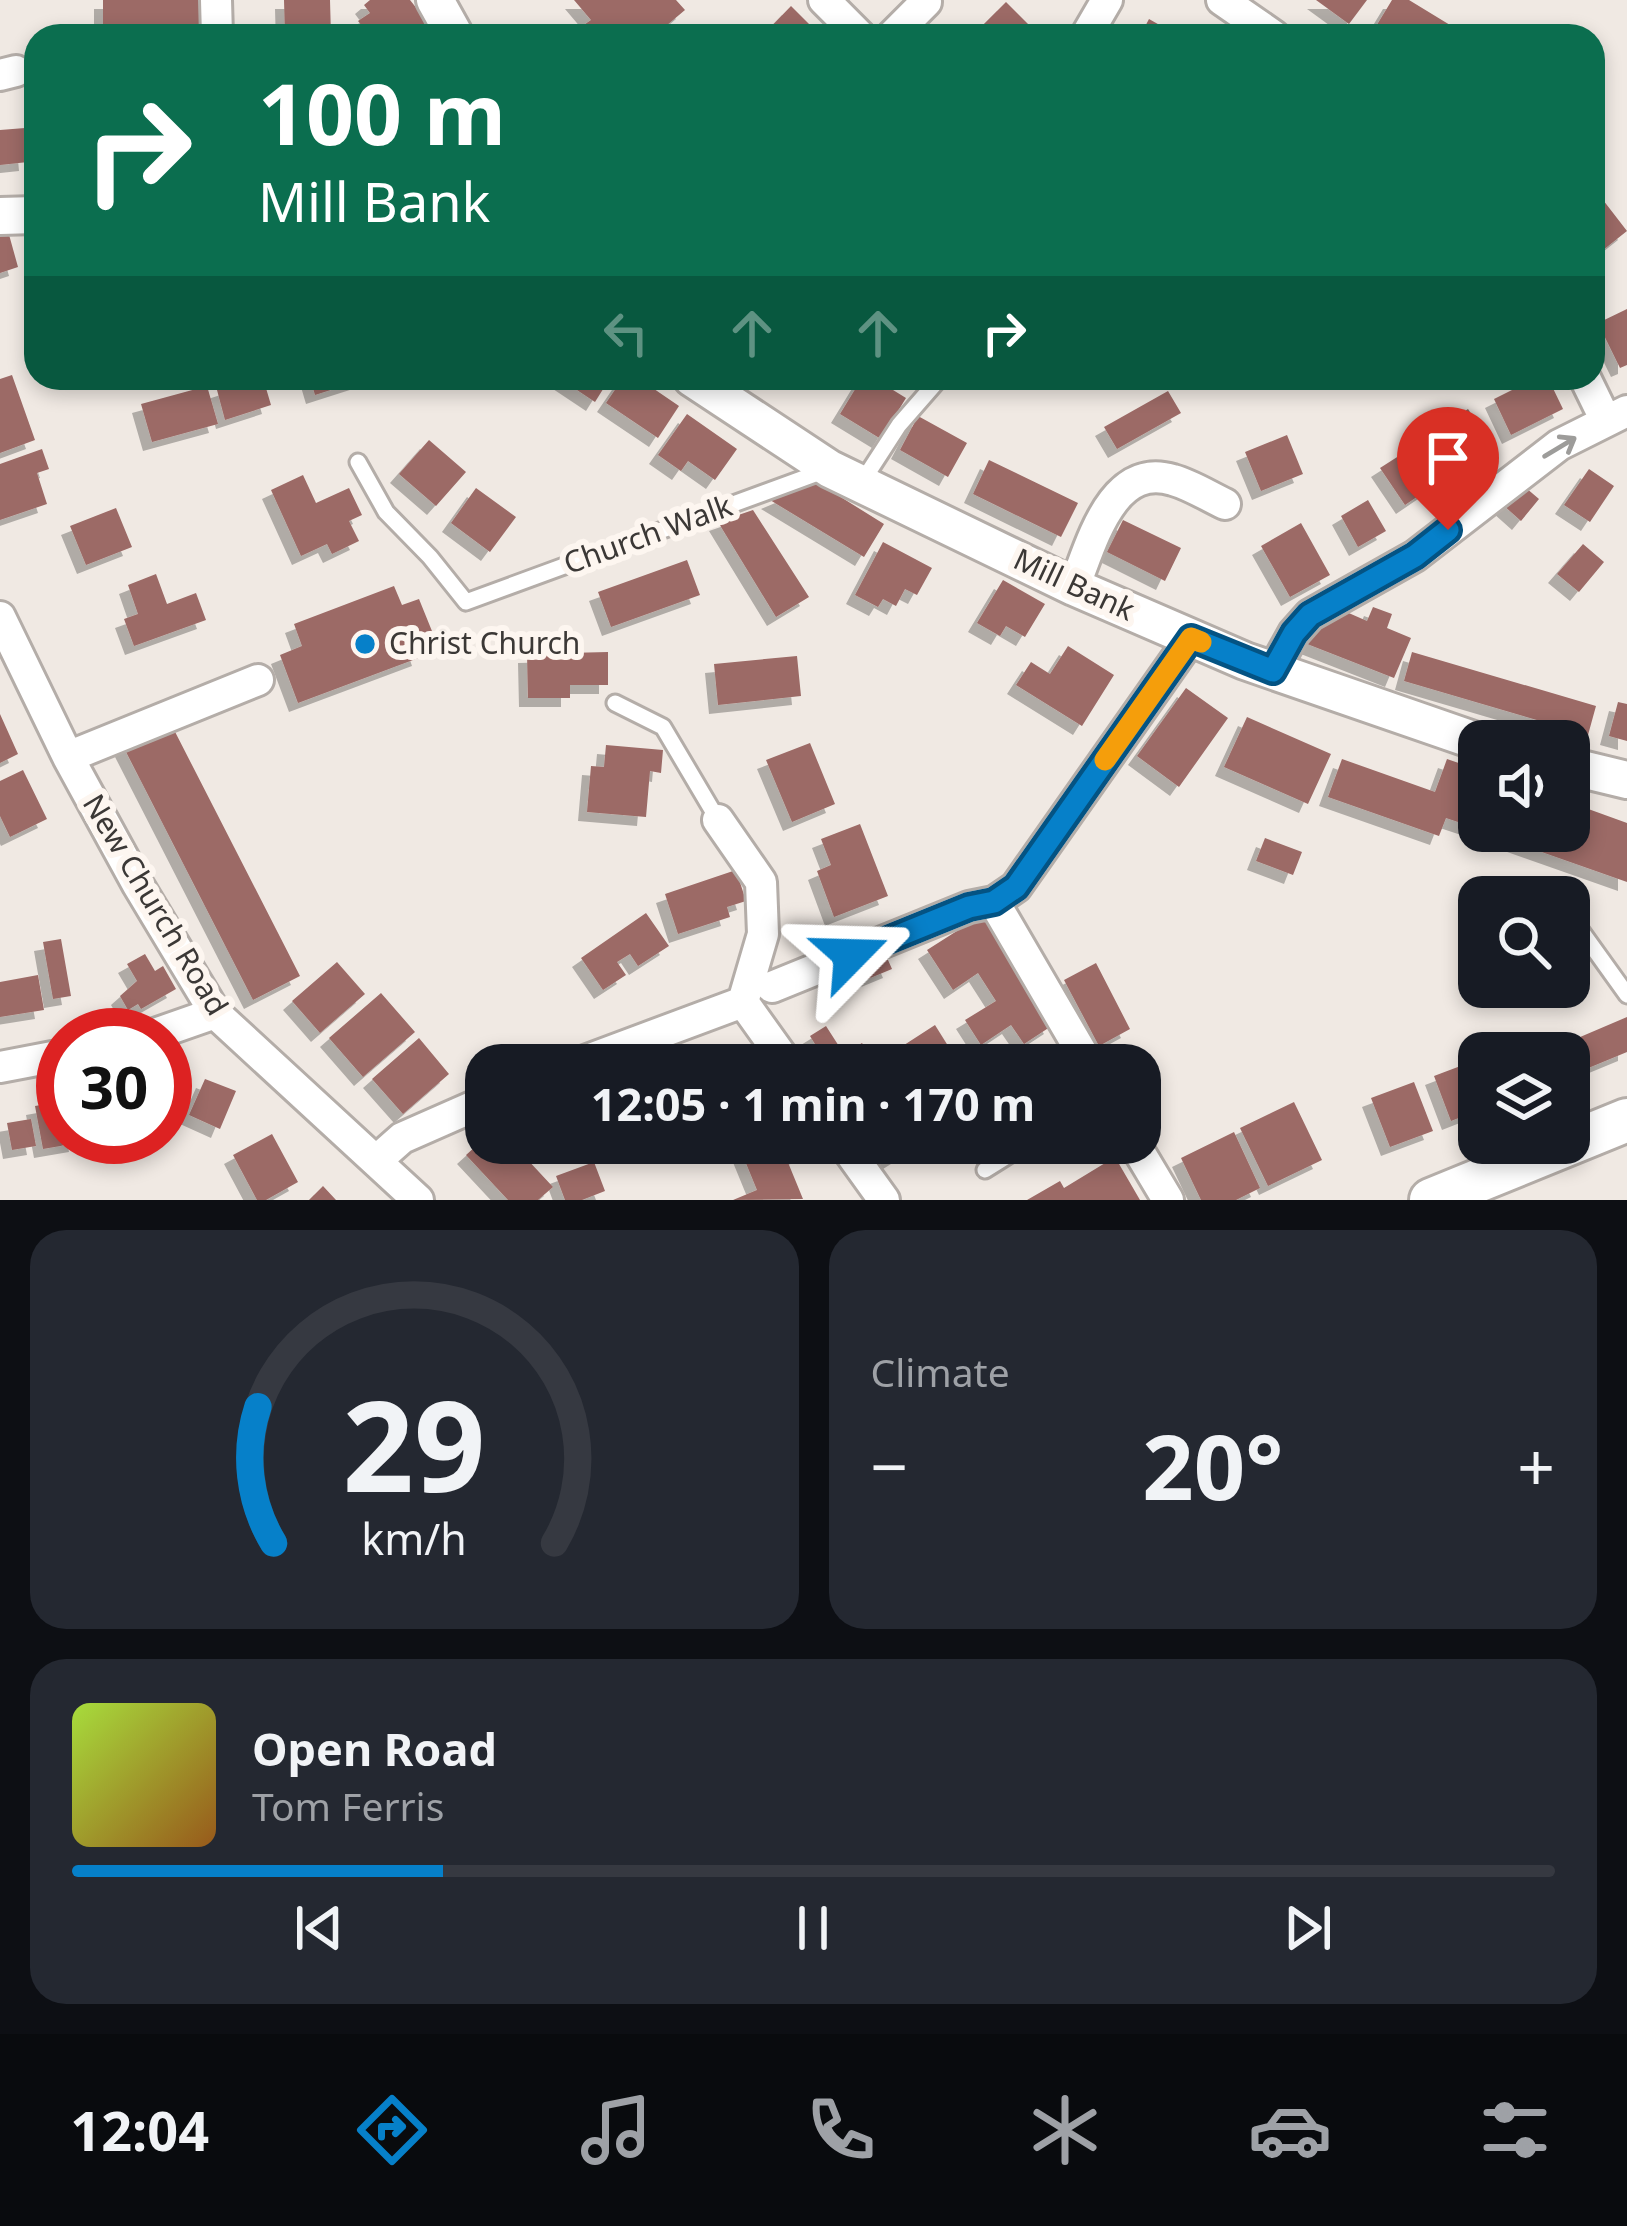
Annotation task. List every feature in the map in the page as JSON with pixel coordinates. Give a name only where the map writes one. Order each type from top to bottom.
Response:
[{"type":"main road","points":[[1431,1200],[1627,1120]]},
{"type":"street","points":[[824,0],[848,24]]},
{"type":"street","points":[[1222,0],[1257,24]]},
{"type":"street","points":[[904,24],[926,2]]},
{"type":"street","name":"Mill Bank","points":[[711,390],[845,476],[1074,587],[1273,671],[1458,735]]},
{"type":"street","points":[[1273,671],[1310,615],[1415,556],[1559,445],[1617,416],[1596,390]]},
{"type":"street","points":[[1074,587],[1108,505],[1122,490],[1140,481],[1171,478],[1225,504]]},
{"type":"street","name":"New Church Road","points":[[0,617],[68,757],[214,1013],[418,1200]]},
{"type":"street","points":[[772,987],[969,907],[994,902],[1016,887],[1191,638]]},
{"type":"street","points":[[68,757],[258,680]]},
{"type":"street","points":[[1590,771],[1627,780]]},
{"type":"street","points":[[718,820],[761,882],[763,934],[742,1002]]},
{"type":"street","points":[[994,902],[1077,1044]]},
{"type":"street","points":[[630,1044],[742,1002]]},
{"type":"street","points":[[742,1002],[773,1044]]},
{"type":"street","points":[[192,1021],[214,1013]]},
{"type":"street","points":[[0,1067],[36,1060]]},
{"type":"street","points":[[376,1161],[402,1138],[465,1110]]},
{"type":"street","points":[[858,1164],[884,1200]]},
{"type":"street","points":[[1147,1164],[1168,1200]]},
{"type":"lane","points":[[845,476],[930,390]]},
{"type":"lane","name":"Church Walk","points":[[358,462],[386,512],[466,602],[845,476]]},
{"type":"lane","points":[[615,703],[663,727],[718,820]]},
{"type":"lane","points":[[1590,943],[1627,995]]},
{"type":"lane","points":[[985,1170],[995,1164]]},
{"type":"building","points":[[103,0],[211,0],[211,24],[103,24]]},
{"type":"building","points":[[284,0],[330,0],[331,24],[285,24]]},
{"type":"building","points":[[370,0],[410,0],[429,24],[360,24],[358,21],[370,13],[364,5]]},
{"type":"building","points":[[574,0],[676,0],[685,10],[668,24],[585,24],[591,20]]},
{"type":"building","points":[[1316,0],[1367,0],[1349,24]]},
{"type":"building","points":[[1392,0],[1409,0],[1448,24],[1377,24]]},
{"type":"building","points":[[1006,2],[1028,24],[984,24]]},
{"type":"building","points":[[791,6],[809,24],[774,24]]},
{"type":"building","points":[[24,128],[24,162],[0,165],[0,130]]},
{"type":"building","points":[[1605,203],[1627,231],[1605,248]]},
{"type":"building","points":[[8,231],[18,267],[0,273],[0,234]]},
{"type":"building","points":[[1627,309],[1627,365],[1620,368],[1605,337],[1605,320]]},
{"type":"building","points":[[12,375],[35,440],[0,453],[0,379]]},
{"type":"building","points":[[208,390],[218,424],[152,442],[141,404]]},
{"type":"building","points":[[217,390],[267,390],[271,405],[225,420]]},
{"type":"building","points":[[577,390],[602,390],[595,402]]},
{"type":"building","points":[[615,390],[656,390],[679,406],[658,438],[606,403]]},
{"type":"building","points":[[855,390],[893,390],[906,398],[881,439],[840,414]]},
{"type":"building","points":[[1512,390],[1554,390],[1563,409],[1511,435],[1494,399]]},
{"type":"building","points":[[1168,391],[1181,413],[1117,449],[1104,427]]},
{"type":"building","points":[[1468,409],[1491,444],[1440,479],[1416,445]]},
{"type":"building","points":[[687,414],[737,449],[715,480],[688,461],[681,471],[658,455]]},
{"type":"building","points":[[918,416],[967,443],[948,477],[900,450]]},
{"type":"building","points":[[1287,435],[1303,474],[1261,491],[1245,452]]},
{"type":"building","points":[[429,440],[466,472],[436,506],[399,474]]},
{"type":"building","points":[[42,449],[49,469],[37,473],[47,504],[0,520],[0,464]]},
{"type":"building","points":[[1405,452],[1430,488],[1405,505],[1380,468]]},
{"type":"building","points":[[989,460],[1078,503],[1061,537],[973,494]]},
{"type":"building","points":[[1589,469],[1614,486],[1590,522],[1564,505]]},
{"type":"building","points":[[303,475],[316,503],[349,488],[362,515],[349,521],[359,541],[332,554],[327,544],[301,556],[271,490]]},
{"type":"building","points":[[815,481],[884,524],[864,557],[770,500]]},
{"type":"building","points":[[1520,483],[1539,499],[1521,521],[1502,504]]},
{"type":"building","points":[[476,488],[516,517],[490,552],[451,523]]},
{"type":"building","points":[[1368,500],[1386,531],[1358,547],[1341,516]]},
{"type":"building","points":[[116,508],[132,547],[86,565],[70,526]]},
{"type":"building","points":[[753,510],[809,597],[776,617],[718,522]]},
{"type":"building","points":[[1123,520],[1181,548],[1165,581],[1107,552]]},
{"type":"building","points":[[1301,523],[1330,575],[1290,597],[1261,546]]},
{"type":"building","points":[[883,542],[932,568],[917,595],[905,589],[896,606],[883,599],[878,607],[855,595]]},
{"type":"building","points":[[1583,544],[1604,562],[1579,592],[1557,574]]},
{"type":"building","points":[[687,560],[700,595],[611,627],[598,592]]},
{"type":"building","points":[[156,574],[167,604],[196,593],[206,620],[134,646],[124,619],[138,614],[128,585]]},
{"type":"building","points":[[1003,580],[1045,604],[1025,637],[1006,626],[1000,636],[977,623]]},
{"type":"building","name":"Christ Church","points":[[394,586],[402,605],[419,599],[436,641],[418,648],[421,657],[298,703],[280,655],[302,646],[294,624]]},
{"type":"building","points":[[1335,607],[1367,621],[1373,607],[1392,614],[1387,628],[1411,638],[1394,678],[1297,640]]},
{"type":"building","points":[[1068,646],[1114,675],[1082,726],[1016,685],[1031,662],[1050,674]]},
{"type":"building","points":[[608,652],[608,685],[570,685],[570,698],[528,698],[527,654]]},
{"type":"building","points":[[1412,652],[1596,706],[1590,728],[1590,720],[1537,720],[1404,681]]},
{"type":"building","points":[[797,656],[801,696],[718,705],[714,664]]},
{"type":"building","points":[[1186,688],[1228,718],[1179,787],[1137,756]]},
{"type":"building","points":[[1618,702],[1627,704],[1627,741],[1609,736]]},
{"type":"building","points":[[0,714],[18,754],[0,763]]},
{"type":"building","points":[[1247,717],[1331,754],[1308,804],[1224,767]]},
{"type":"building","points":[[170,722],[300,976],[253,1000],[123,746]]},
{"type":"building","points":[[810,743],[835,804],[792,822],[766,760]]},
{"type":"building","points":[[606,745],[663,750],[661,773],[650,771],[646,817],[587,812],[591,766],[604,767]]},
{"type":"building","points":[[1342,759],[1435,792],[1447,759],[1458,763],[1458,822],[1446,818],[1439,836],[1328,797]]},
{"type":"building","points":[[23,770],[47,819],[10,837],[0,816],[0,781]]},
{"type":"building","points":[[1590,810],[1627,823],[1627,882],[1542,852],[1590,852]]},
{"type":"building","points":[[860,824],[888,896],[834,917],[817,871],[831,865],[821,839]]},
{"type":"building","points":[[1265,838],[1302,852],[1293,875],[1256,861]]},
{"type":"building","points":[[736,870],[746,901],[727,907],[730,917],[678,934],[665,894]]},
{"type":"building","points":[[646,913],[669,946],[638,966],[630,954],[617,962],[626,975],[603,990],[581,958]]},
{"type":"building","points":[[982,915],[1053,1025],[1024,1044],[1011,1025],[980,1044],[965,1020],[996,1001],[978,973],[953,990],[927,950]]},
{"type":"building","points":[[61,939],[71,996],[53,999],[43,942]]},
{"type":"building","points":[[884,951],[892,969],[834,993],[826,974]]},
{"type":"building","points":[[145,954],[155,971],[163,966],[176,989],[143,1008],[138,1004],[127,1008],[120,996],[137,981],[127,964]]},
{"type":"building","points":[[337,962],[365,994],[320,1033],[292,1001]]},
{"type":"building","points":[[1096,963],[1130,1029],[1098,1044],[1064,980]]},
{"type":"building","points":[[38,975],[44,1008],[0,1017],[0,982]]},
{"type":"building","points":[[381,993],[415,1032],[363,1077],[329,1038]]},
{"type":"building","points":[[1627,1017],[1627,1052],[1590,1067],[1590,1033]]},
{"type":"building","points":[[935,1025],[947,1044],[906,1044]]},
{"type":"building","points":[[826,1026],[838,1044],[815,1044],[810,1036]]},
{"type":"building","points":[[419,1038],[449,1074],[403,1114],[372,1079]]},
{"type":"building","points":[[1458,1067],[1458,1118],[1451,1121],[1434,1076]]},
{"type":"building","points":[[205,1079],[236,1091],[220,1129],[192,1116]]},
{"type":"building","points":[[1414,1082],[1433,1131],[1390,1147],[1371,1098]]},
{"type":"building","points":[[1294,1102],[1322,1160],[1268,1186],[1240,1128]]},
{"type":"building","points":[[31,1119],[36,1146],[12,1150],[7,1123]]},
{"type":"building","points":[[1234,1132],[1260,1188],[1236,1200],[1201,1200],[1181,1158]]},
{"type":"building","points":[[272,1134],[298,1182],[266,1200],[257,1200],[233,1155]]},
{"type":"building","points":[[474,1164],[532,1164],[553,1187],[538,1200],[508,1200]]},
{"type":"building","points":[[595,1164],[605,1191],[582,1200],[565,1200],[556,1176]]},
{"type":"building","points":[[746,1164],[789,1164],[803,1199],[733,1200],[757,1190]]},
{"type":"building","points":[[1103,1164],[1119,1164],[1140,1200],[1027,1200],[1060,1181],[1064,1188]]},
{"type":"building","points":[[323,1186],[336,1200],[309,1200]]},
{"type":"slow traffic","points":[[1105,760],[1191,638],[1201,642]]},
{"type":"place","name":"Christ Church","points":[[365,644]]},
{"type":"route","points":[[851,955],[969,907],[994,902],[1016,887],[1191,638],[1273,671],[1310,615],[1415,556],[1448,530]]}]
